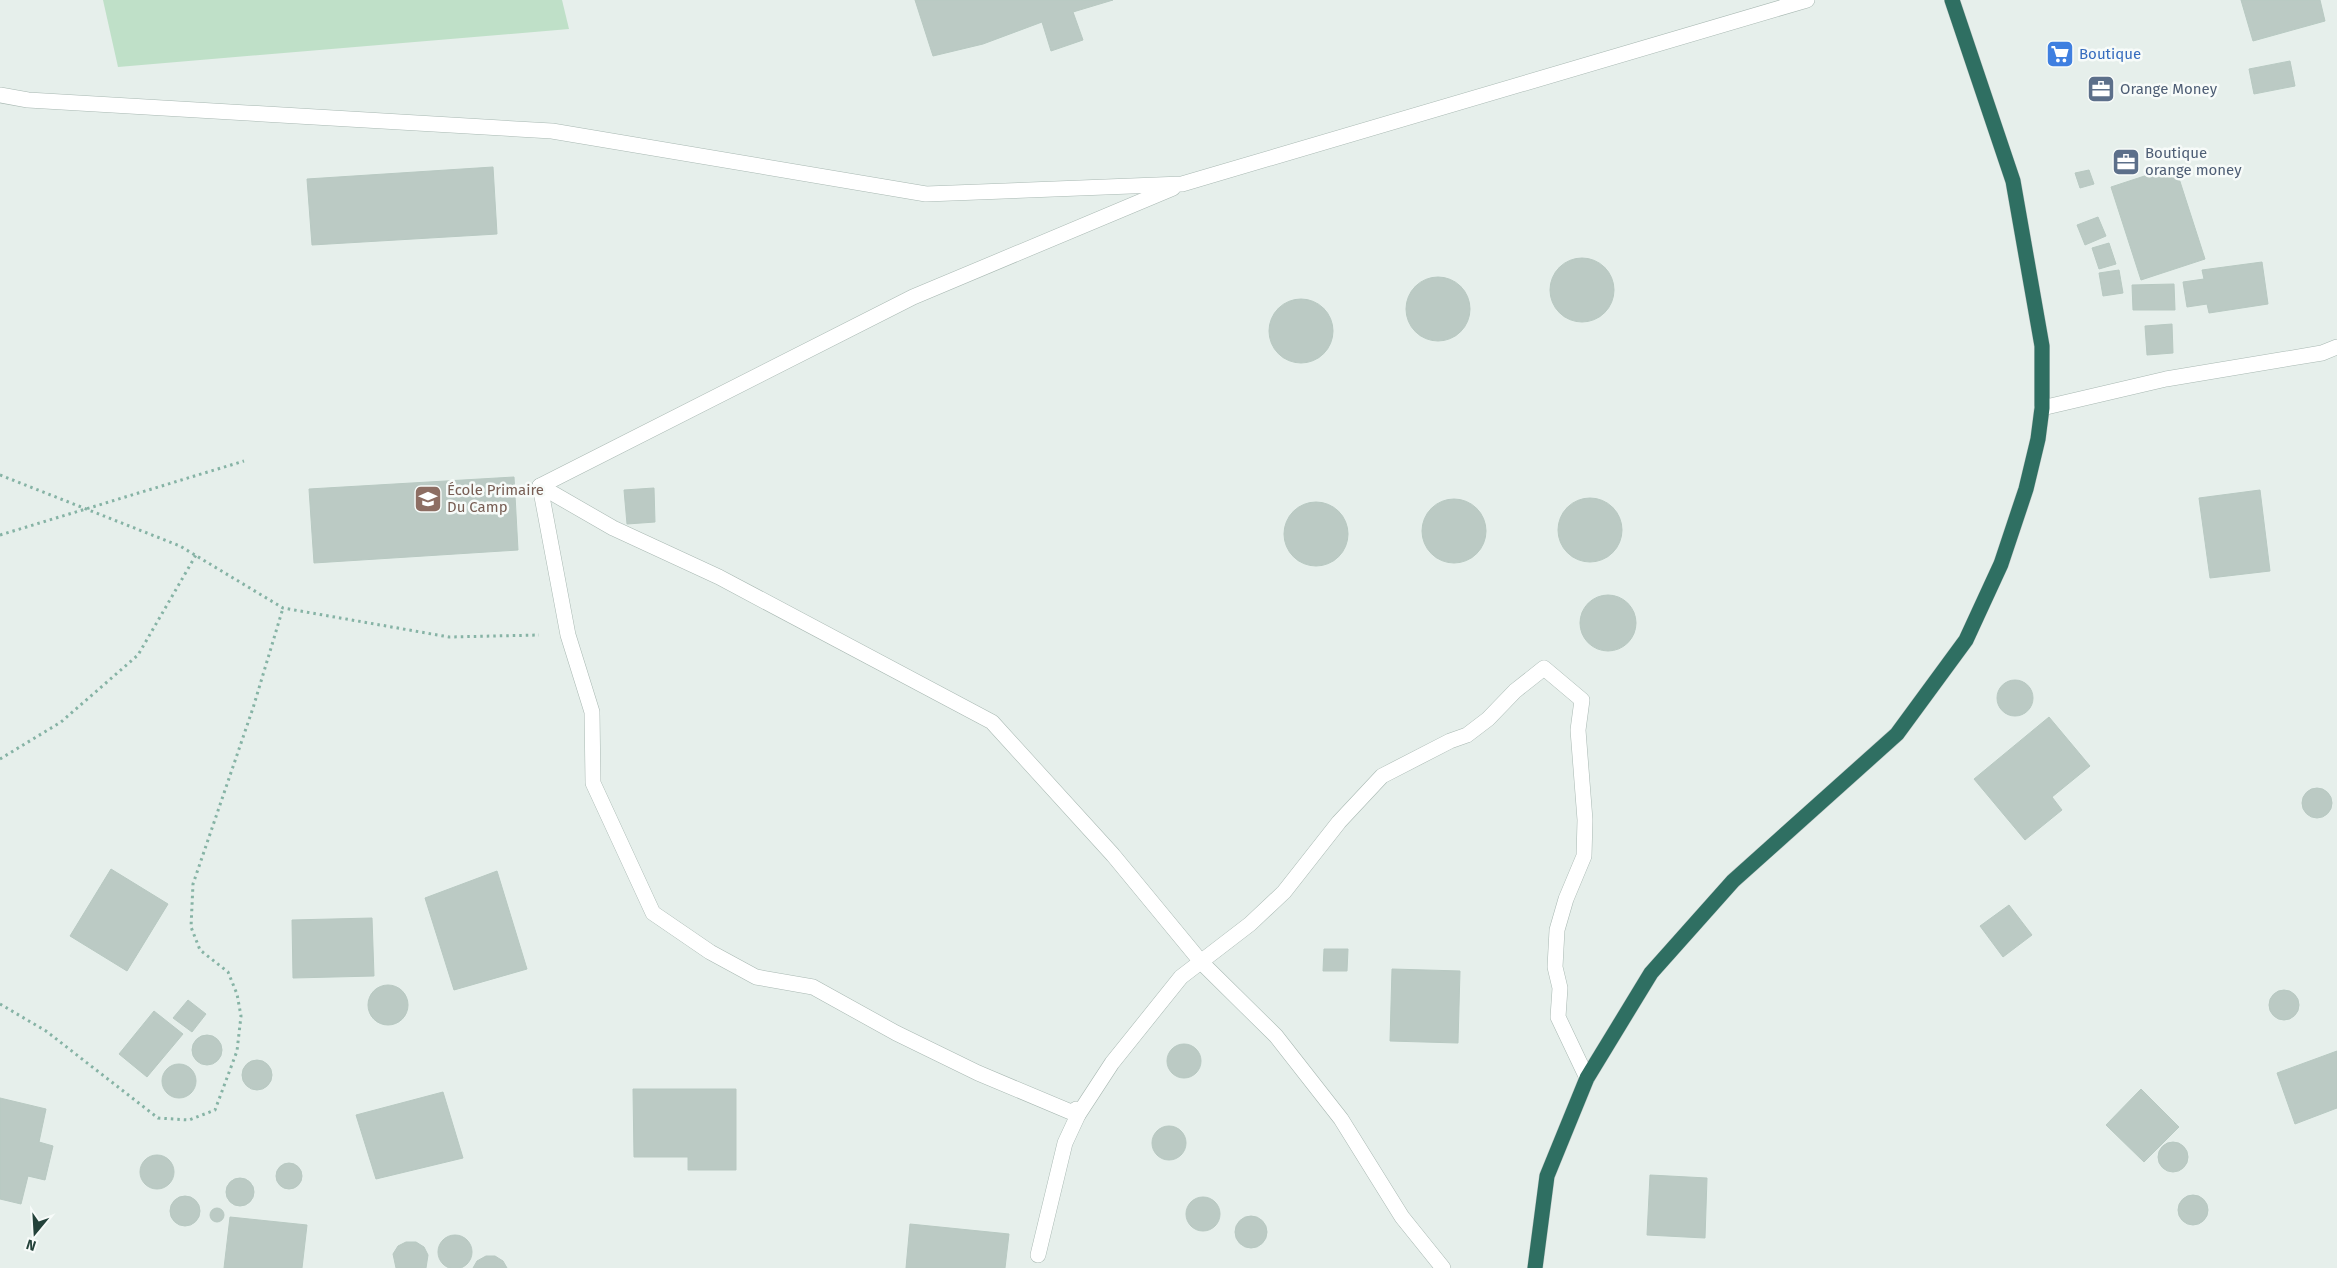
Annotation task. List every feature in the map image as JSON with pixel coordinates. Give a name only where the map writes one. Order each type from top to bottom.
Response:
[{"type":"highway","points":[[1536,1268],[1547,1176],[1587,1078],[1651,973],[1733,881],[1897,734],[1966,640],[2001,564],[2026,489],[2042,408],[2042,346],[2013,181],[1952,0]]},
{"type":"street","points":[[540,486],[913,298],[1182,184],[1807,0]]},
{"type":"street","points":[[0,95],[28,100],[552,131],[926,194],[1182,184]]},
{"type":"street","points":[[2042,408],[2166,379],[2322,353],[2337,347]]},
{"type":"street","points":[[540,486],[568,635],[592,712],[593,783],[653,913],[710,952],[756,977],[813,987],[896,1033],[970,1069],[1077,1112]]},
{"type":"street","points":[[540,486],[614,528],[719,577],[992,722],[1113,855],[1202,963],[1276,1036],[1335,1112],[1402,1218],[1443,1268]]},
{"type":"street","points":[[1038,1255],[1065,1142],[1077,1112],[1112,1063],[1181,977],[1202,963],[1250,924],[1284,892],[1339,822],[1382,776],[1450,741],[1467,735],[1488,719],[1515,690],[1544,668],[1582,700],[1578,730],[1585,820],[1584,856],[1566,899],[1557,930],[1555,967],[1560,988],[1558,1017],[1587,1078]]},
{"type":"path","points":[[0,535],[88,510],[244,461]]},
{"type":"path","points":[[0,475],[180,546],[283,608],[449,637],[568,635]]},
{"type":"path","points":[[0,759],[61,722],[138,655],[196,555]]},
{"type":"path","points":[[0,1004],[46,1031],[158,1118],[189,1120],[215,1110],[237,1051],[241,1016],[237,994],[228,972],[200,950],[190,927],[193,884],[253,708],[283,608]]},
{"type":"green space","points":[[103,0],[562,0],[569,29],[118,67]]},
{"type":"building","points":[[915,0],[1113,0],[1073,12],[1083,40],[1051,51],[1042,22],[983,44],[933,56]]},
{"type":"building","points":[[2241,0],[2320,0],[2325,21],[2253,41]]},
{"type":"building","points":[[2290,61],[2295,86],[2254,94],[2249,69]]},
{"type":"building","points":[[2175,166],[2205,259],[2141,280],[2111,187]]},
{"type":"building","points":[[493,167],[497,234],[312,245],[307,179]]},
{"type":"building","points":[[2089,170],[2094,184],[2080,188],[2075,173]]},
{"type":"building","points":[[2098,217],[2106,236],[2085,245],[2077,225]]},
{"type":"building","points":[[2109,243],[2116,264],[2099,269],[2092,248]]},
{"type":"building","points":[[1582,258],[1594,260],[1605,267],[1612,278],[1614,290],[1612,302],[1605,313],[1594,320],[1582,322],[1570,320],[1559,313],[1552,302],[1550,290],[1552,278],[1559,267],[1570,260]]},
{"type":"building","points":[[2262,262],[2268,304],[2209,313],[2207,304],[2187,307],[2183,282],[2204,279],[2202,270]]},
{"type":"building","points":[[2119,270],[2123,293],[2103,296],[2099,273]]},
{"type":"building","points":[[1432,277],[1444,277],[1461,286],[1468,297],[1470,309],[1468,321],[1461,332],[1444,341],[1432,341],[1420,336],[1411,327],[1406,315],[1406,303],[1411,291],[1420,282]]},
{"type":"building","points":[[2174,284],[2175,310],[2133,310],[2132,285]]},
{"type":"building","points":[[1301,299],[1313,301],[1324,308],[1331,319],[1333,331],[1331,343],[1324,354],[1313,361],[1301,363],[1289,361],[1278,354],[1271,343],[1269,331],[1271,319],[1278,308],[1289,301]]},
{"type":"building","points":[[2172,324],[2173,353],[2147,355],[2145,326]]},
{"type":"building","points":[[514,477],[518,550],[314,563],[309,489]]},
{"type":"building","points":[[654,488],[655,522],[627,524],[624,490]]},
{"type":"building","points":[[2260,490],[2270,571],[2210,578],[2199,498]]},
{"type":"building","points":[[1584,498],[1596,498],[1613,507],[1620,518],[1622,530],[1620,542],[1613,553],[1596,562],[1584,562],[1572,557],[1563,548],[1558,536],[1558,524],[1563,512],[1572,503]]},
{"type":"building","points":[[1454,499],[1466,501],[1477,508],[1484,519],[1486,531],[1484,543],[1477,554],[1466,561],[1454,563],[1442,561],[1431,554],[1424,543],[1422,531],[1424,519],[1431,508],[1442,501]]},
{"type":"building","points":[[1310,502],[1322,502],[1339,511],[1346,522],[1348,534],[1346,546],[1339,557],[1322,566],[1310,566],[1298,561],[1289,552],[1284,540],[1284,528],[1289,516],[1298,507]]},
{"type":"building","points":[[1602,595],[1614,595],[1628,603],[1636,617],[1634,634],[1628,643],[1614,651],[1602,651],[1592,646],[1585,639],[1580,629],[1580,617],[1585,607],[1592,600]]},
{"type":"building","points":[[2015,680],[2022,681],[2028,685],[2032,691],[2032,705],[2028,711],[2022,715],[2015,716],[2008,715],[2002,711],[1998,705],[1997,698],[1998,691],[2002,685],[2008,681]]},
{"type":"building","points":[[2049,717],[2090,766],[2052,797],[2062,810],[2025,840],[1974,779]]},
{"type":"building","points":[[2317,788],[2323,789],[2331,797],[2331,809],[2323,817],[2317,818],[2311,817],[2303,809],[2302,803],[2303,797],[2311,789]]},
{"type":"building","points":[[111,869],[168,904],[127,971],[70,936]]},
{"type":"building","points":[[497,871],[527,969],[454,990],[425,898]]},
{"type":"building","points":[[2009,905],[2032,935],[2003,957],[1980,926]]},
{"type":"building","points":[[372,918],[374,976],[293,978],[292,920]]},
{"type":"building","points":[[1324,949],[1348,949],[1347,971],[1323,971]]},
{"type":"building","points":[[1392,969],[1460,971],[1458,1043],[1390,1041]]},
{"type":"building","points":[[392,985],[399,988],[405,994],[408,1005],[407,1013],[399,1022],[392,1025],[384,1025],[377,1022],[369,1013],[368,1001],[371,994],[380,986]]},
{"type":"building","points":[[2284,990],[2294,995],[2299,1005],[2294,1015],[2284,1020],[2274,1015],[2269,1005],[2274,995]]},
{"type":"building","points":[[188,1000],[206,1014],[192,1032],[173,1018]]},
{"type":"building","points":[[154,1011],[183,1034],[147,1077],[119,1054]]},
{"type":"building","points":[[207,1035],[218,1039],[222,1050],[218,1061],[207,1065],[196,1061],[192,1050],[196,1039]]},
{"type":"building","points":[[1184,1044],[1191,1045],[1196,1049],[1200,1054],[1200,1068],[1196,1073],[1191,1077],[1184,1078],[1177,1077],[1172,1073],[1168,1068],[1167,1061],[1168,1054],[1172,1049],[1177,1045]]},
{"type":"building","points":[[2337,1051],[2337,1108],[2295,1124],[2277,1073]]},
{"type":"building","points":[[257,1060],[268,1064],[272,1075],[268,1086],[257,1090],[246,1086],[242,1075],[246,1064]]},
{"type":"building","points":[[179,1064],[186,1065],[191,1069],[195,1074],[195,1088],[191,1093],[186,1097],[179,1098],[172,1097],[167,1093],[163,1088],[162,1081],[163,1074],[167,1069],[172,1065]]},
{"type":"building","points":[[633,1089],[736,1089],[736,1170],[688,1170],[688,1157],[634,1157]]},
{"type":"building","points":[[2141,1089],[2179,1127],[2144,1162],[2106,1125]]},
{"type":"building","points":[[443,1092],[463,1158],[376,1179],[356,1115]]},
{"type":"building","points":[[0,1098],[46,1109],[39,1142],[53,1146],[45,1180],[28,1176],[21,1204],[0,1199]]},
{"type":"building","points":[[1169,1126],[1181,1131],[1186,1143],[1181,1155],[1169,1160],[1157,1155],[1152,1143],[1157,1131]]},
{"type":"building","points":[[2173,1142],[2183,1147],[2188,1157],[2183,1167],[2173,1172],[2163,1167],[2158,1157],[2163,1147]]},
{"type":"building","points":[[157,1155],[164,1156],[169,1160],[173,1165],[173,1179],[169,1184],[164,1188],[157,1189],[150,1188],[145,1184],[141,1179],[140,1172],[141,1165],[145,1160],[150,1156]]},
{"type":"building","points":[[289,1163],[298,1167],[302,1176],[298,1185],[289,1189],[280,1185],[276,1176],[280,1167]]},
{"type":"building","points":[[1650,1175],[1707,1178],[1705,1238],[1647,1235]]},
{"type":"building","points":[[240,1178],[250,1182],[254,1192],[250,1202],[240,1206],[230,1202],[226,1192],[230,1182]]},
{"type":"building","points":[[2193,1195],[2203,1200],[2208,1210],[2203,1220],[2193,1225],[2183,1220],[2178,1210],[2183,1200]]},
{"type":"building","points":[[185,1196],[196,1200],[200,1211],[196,1222],[185,1226],[174,1222],[170,1211],[174,1200]]},
{"type":"building","points":[[1203,1197],[1215,1202],[1220,1214],[1215,1226],[1203,1231],[1191,1226],[1186,1214],[1191,1202]]},
{"type":"building","points":[[214,1208],[220,1208],[224,1215],[220,1222],[214,1222],[210,1218],[210,1212]]},
{"type":"building","points":[[1251,1216],[1262,1221],[1267,1232],[1262,1243],[1251,1248],[1240,1243],[1235,1232],[1240,1221]]},
{"type":"building","points":[[230,1217],[307,1225],[302,1268],[224,1268]]},
{"type":"building","points":[[910,1224],[1009,1234],[1005,1268],[906,1268]]},
{"type":"building","points":[[455,1235],[462,1236],[467,1240],[471,1245],[471,1259],[467,1264],[462,1268],[455,1269],[448,1268],[443,1264],[439,1259],[438,1252],[439,1245],[443,1240],[448,1236]]},
{"type":"building","points":[[406,1242],[416,1242],[424,1247],[428,1255],[426,1268],[396,1268],[393,1254],[398,1246]]},
{"type":"building","points":[[486,1256],[495,1256],[503,1261],[507,1268],[473,1268],[477,1261]]},
{"type":"place","name":"Boutique","points":[[2060,54]]},
{"type":"place","name":"Orange Money","points":[[2101,89]]},
{"type":"place","name":"Boutique orange money","points":[[2126,162]]},
{"type":"place","name":"École Primaire Du Camp","points":[[428,499]]}]
